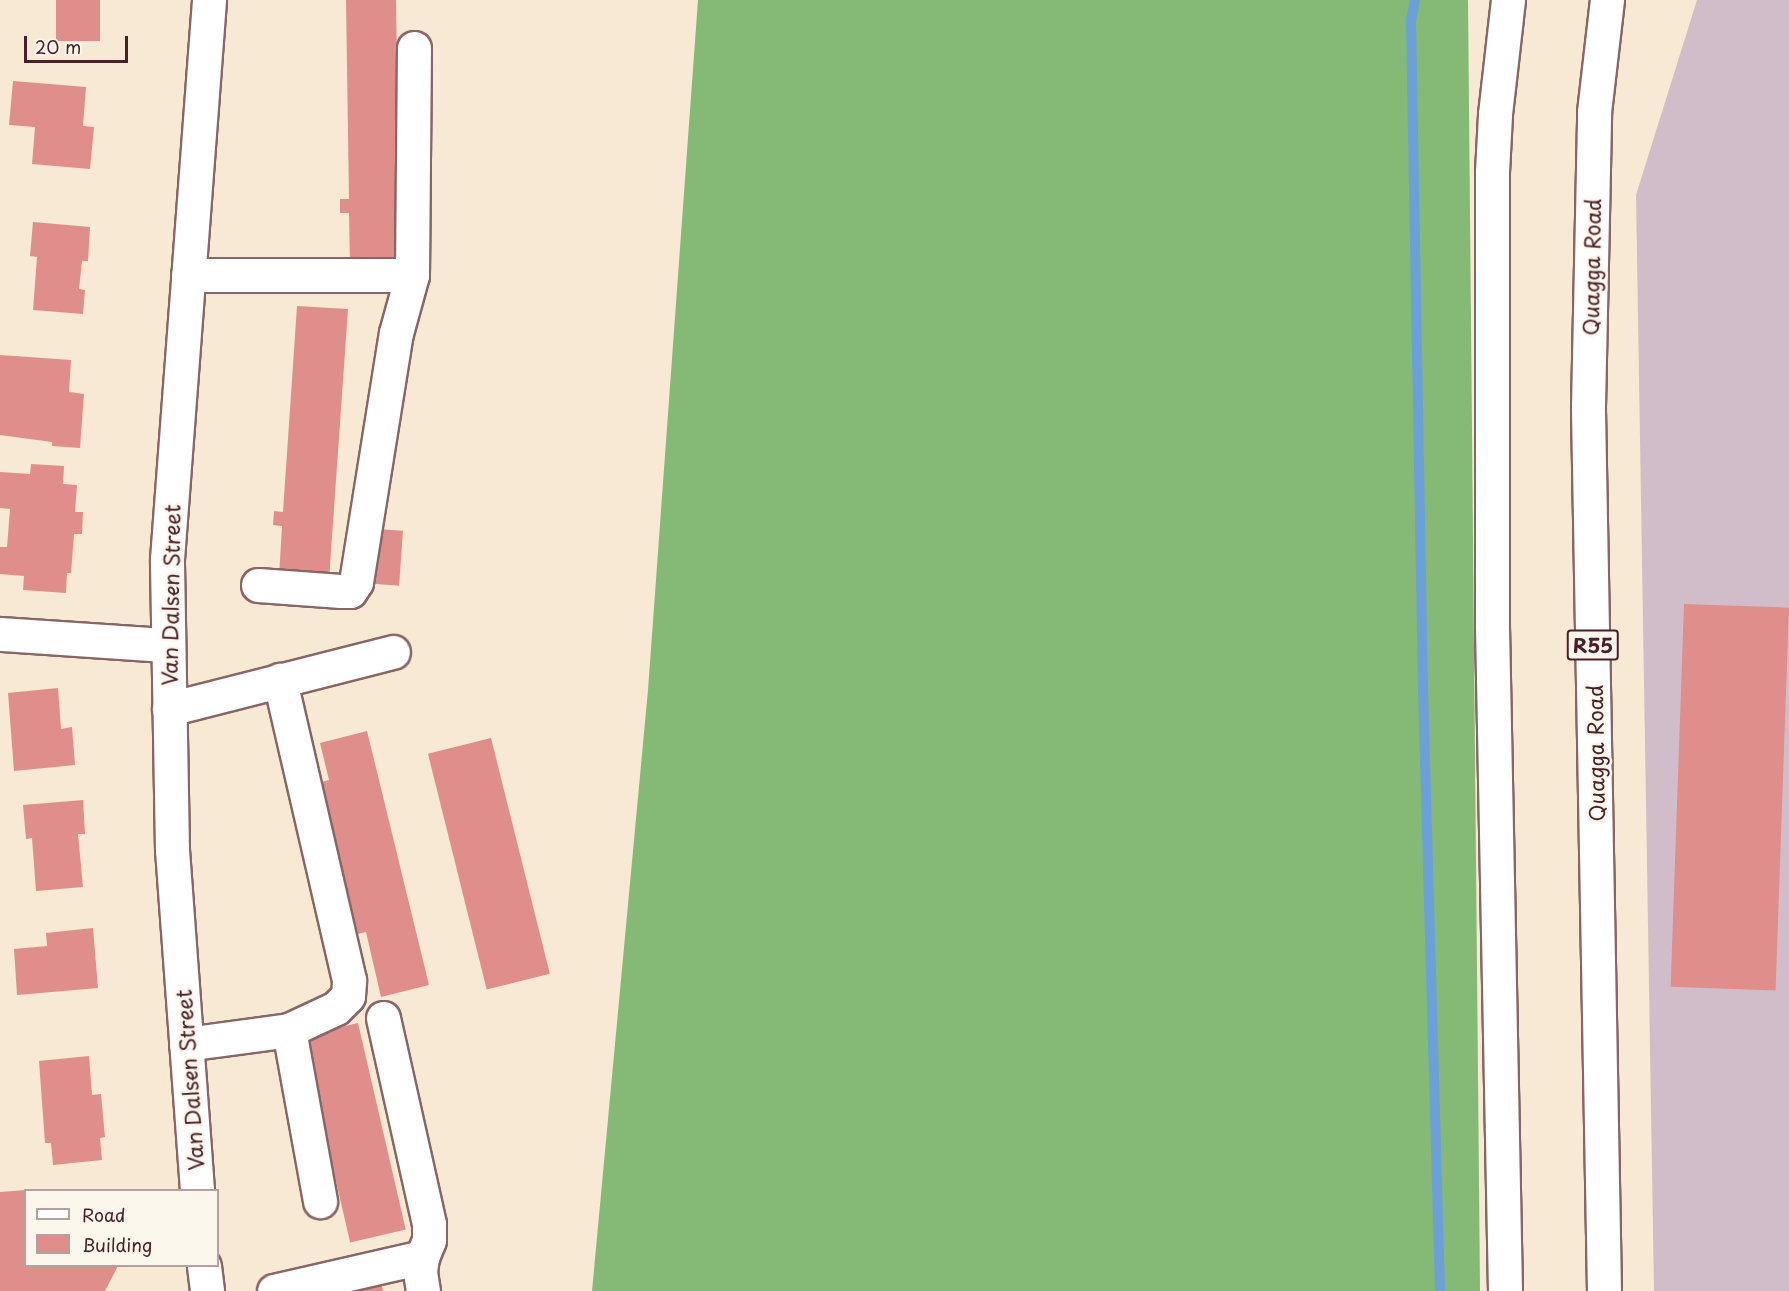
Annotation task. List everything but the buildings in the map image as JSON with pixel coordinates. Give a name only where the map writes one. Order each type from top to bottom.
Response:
[{"type":"main road","name":"Van Dalsen Street","points":[[197,1189],[172,849],[167,559],[209,0]]},
{"type":"main road","points":[[1504,1291],[1492,626],[1492,172],[1495,114],[1508,0]]},
{"type":"main road","name":"Quagga Road","points":[[1604,1291],[1588,407],[1594,112],[1607,0]]},
{"type":"main road","points":[[258,585],[350,591],[356,582],[396,333],[412,275],[414,48]]},
{"type":"main road","points":[[188,275],[412,275]]},
{"type":"main road","points":[[0,634],[167,645]]},
{"type":"main road","points":[[169,710],[393,652]]},
{"type":"main road","points":[[186,1044],[289,1030],[336,1008],[348,996],[349,981],[280,680]]},
{"type":"main road","points":[[383,1018],[429,1224],[429,1240],[422,1257],[420,1272],[423,1291]]},
{"type":"main road","points":[[289,1030],[320,1201]]},
{"type":"main road","points":[[292,1289],[422,1257]]},
{"type":"main road","points":[[204,1267],[207,1291]]},
{"type":"shaded area","points":[[1697,0],[1789,0],[1789,1291],[1654,1291],[1636,195]]},
{"type":"green space","points":[[698,0],[1468,0],[1480,1291],[592,1291],[648,690]]},
{"type":"waterway","points":[[1415,0],[1411,20],[1423,690],[1440,1291]]}]
